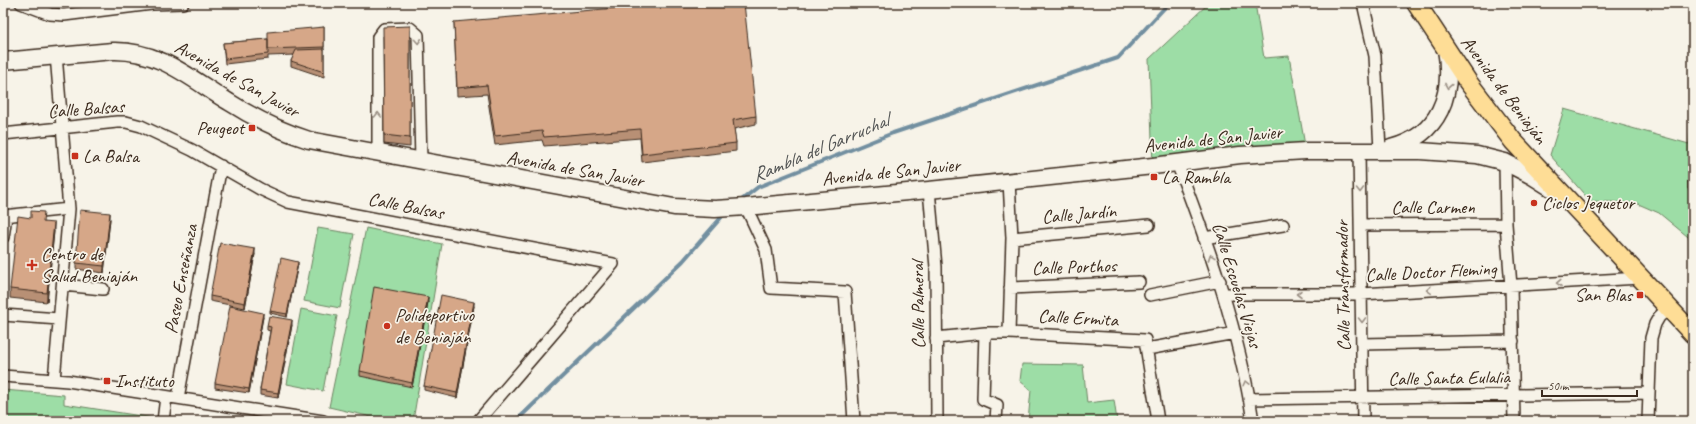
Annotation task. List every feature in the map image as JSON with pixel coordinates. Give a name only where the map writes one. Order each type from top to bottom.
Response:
[{"type":"main road","name":"Avenida de Beniaján","points":[[1416,3],[1482,102],[1521,151],[1564,197]]},
{"type":"main road","points":[[1380,150],[1396,146],[1412,139],[1425,130],[1436,118],[1443,104],[1449,80],[1449,66],[1445,47]]},
{"type":"main road","name":"Avenida de San Javier","points":[[3,61],[56,55],[119,51],[145,54],[169,64],[243,111],[276,128],[309,140],[652,204],[699,209],[746,207],[929,190],[1273,152],[1380,150],[1462,153],[1505,162],[1545,183],[1564,197],[1693,334]]},
{"type":"main road","points":[[1505,162],[1513,163],[1519,160],[1521,151]]},
{"type":"street","points":[[21,3],[50,14],[64,15],[77,8],[183,3]]},
{"type":"street","points":[[1363,3],[1375,56],[1380,150]]},
{"type":"street","points":[[378,154],[378,37],[384,29],[410,28],[418,35],[421,161]]},
{"type":"street","points":[[54,380],[69,209],[56,55]]},
{"type":"street","name":"Calle Balsas","points":[[3,134],[118,122],[134,124],[192,150],[260,189],[288,202],[613,264],[478,421]]},
{"type":"street","name":"Calle Transformador","points":[[1359,151],[1363,421]]},
{"type":"street","points":[[1505,162],[1506,224],[1511,286],[1513,341],[1514,421]]},
{"type":"street","name":"Calle Escuelas Viejas","points":[[1177,163],[1224,294],[1235,333],[1250,399],[1253,421]]},
{"type":"street","name":"Paseo Enseñanza","points":[[163,421],[172,397],[220,166]]},
{"type":"street","points":[[1009,181],[1012,238],[1009,332]]},
{"type":"street","name":"Calle Palmeral","points":[[929,190],[936,267],[937,421]]},
{"type":"street","points":[[746,207],[766,250],[771,288],[845,292],[854,421]]},
{"type":"street","points":[[3,237],[4,216],[69,209]]},
{"type":"street","name":"Calle Carmen","points":[[1360,225],[1506,224]]},
{"type":"street","name":"Calle Jardín","points":[[1012,238],[1149,225]]},
{"type":"street","points":[[1204,238],[1282,225]]},
{"type":"street","name":"Calle Doctor Fleming","points":[[1224,294],[1361,294],[1640,278]]},
{"type":"street","points":[[1150,295],[1220,281]]},
{"type":"street","name":"Calle Porthos","points":[[1010,288],[1139,282]]},
{"type":"street","points":[[62,285],[103,289]]},
{"type":"street","points":[[1648,421],[1651,338],[1655,324],[1668,308]]},
{"type":"street","points":[[3,315],[59,319]]},
{"type":"street","name":"Calle Ermita","points":[[936,338],[1009,332],[1146,344],[1235,333]]},
{"type":"street","points":[[985,334],[983,399],[997,404],[996,421]]},
{"type":"street","points":[[1362,344],[1513,341]]},
{"type":"street","points":[[1146,344],[1158,421]]},
{"type":"street","points":[[3,376],[54,380],[172,397],[319,421]]},
{"type":"street","name":"Calle Santa Eulalia","points":[[1250,399],[1649,393]]},
{"type":"green space","points":[[1209,3],[1255,3],[1264,58],[1289,56],[1306,151],[1153,166],[1149,59]]},
{"type":"green space","points":[[1564,109],[1689,144],[1693,113],[1693,241],[1659,213],[1636,203],[1590,201],[1550,155]]},
{"type":"green space","points":[[318,228],[354,234],[340,308],[304,301]]},
{"type":"green space","name":"Polideportivo de Beniaján","points":[[366,228],[442,244],[413,421],[389,421],[329,407]]},
{"type":"green space","points":[[301,309],[337,316],[323,391],[287,384]]},
{"type":"green space","points":[[1022,364],[1083,365],[1087,403],[1114,400],[1117,421],[1028,421],[1031,390],[1020,381]]},
{"type":"green space","points":[[3,390],[64,395],[64,404],[154,418],[153,421],[3,421]]},
{"type":"building","points":[[674,3],[744,3],[756,116],[733,120],[736,143],[642,154],[640,129],[544,137],[542,131],[495,136],[487,85],[457,88],[454,22]]},
{"type":"building","points":[[410,26],[410,138],[384,135],[383,27]]},
{"type":"building","points":[[324,27],[324,47],[268,49],[268,32]]},
{"type":"building","points":[[268,39],[268,54],[225,59],[223,43]]},
{"type":"building","points":[[324,49],[324,72],[291,61],[296,50]]},
{"type":"building","points":[[1693,166],[1693,184],[1688,182]]},
{"type":"building","points":[[80,210],[110,213],[104,266],[76,263]]},
{"type":"building","name":"Centro de Salud Beniaján","points":[[31,211],[44,212],[43,222],[54,223],[47,293],[10,289],[18,216],[31,218]]},
{"type":"building","points":[[220,243],[255,249],[245,303],[210,296]]},
{"type":"building","points":[[281,258],[298,262],[287,314],[270,311]]},
{"type":"building","points":[[374,287],[428,297],[412,383],[360,371]]},
{"type":"building","points":[[441,295],[474,302],[457,393],[424,386]]},
{"type":"building","points":[[230,306],[263,313],[249,389],[215,383]]},
{"type":"building","points":[[269,316],[292,320],[278,393],[260,390],[271,327],[267,326]]},
{"type":"waterway","name":"Rambla del Garruchal","points":[[739,202],[758,187],[893,133],[1118,58],[1169,3]]},
{"type":"waterway","name":"Rambla del Garruchal","points":[[516,421],[683,261],[726,212]]},
{"type":"place","name":"Peugeot","points":[[252,128]]},
{"type":"place","name":"La Balsa","points":[[75,156]]},
{"type":"place","name":"La Rambla","points":[[1154,177]]},
{"type":"place","name":"Ciclos Jequetor","points":[[1534,203]]},
{"type":"place","name":"Centro de Salud Beniaján","points":[[32,265]]},
{"type":"place","name":"San Blas","points":[[1640,295]]},
{"type":"place","name":"Polideportivo de Beniaján","points":[[387,326]]},
{"type":"place","name":"Instituto","points":[[107,381]]}]
